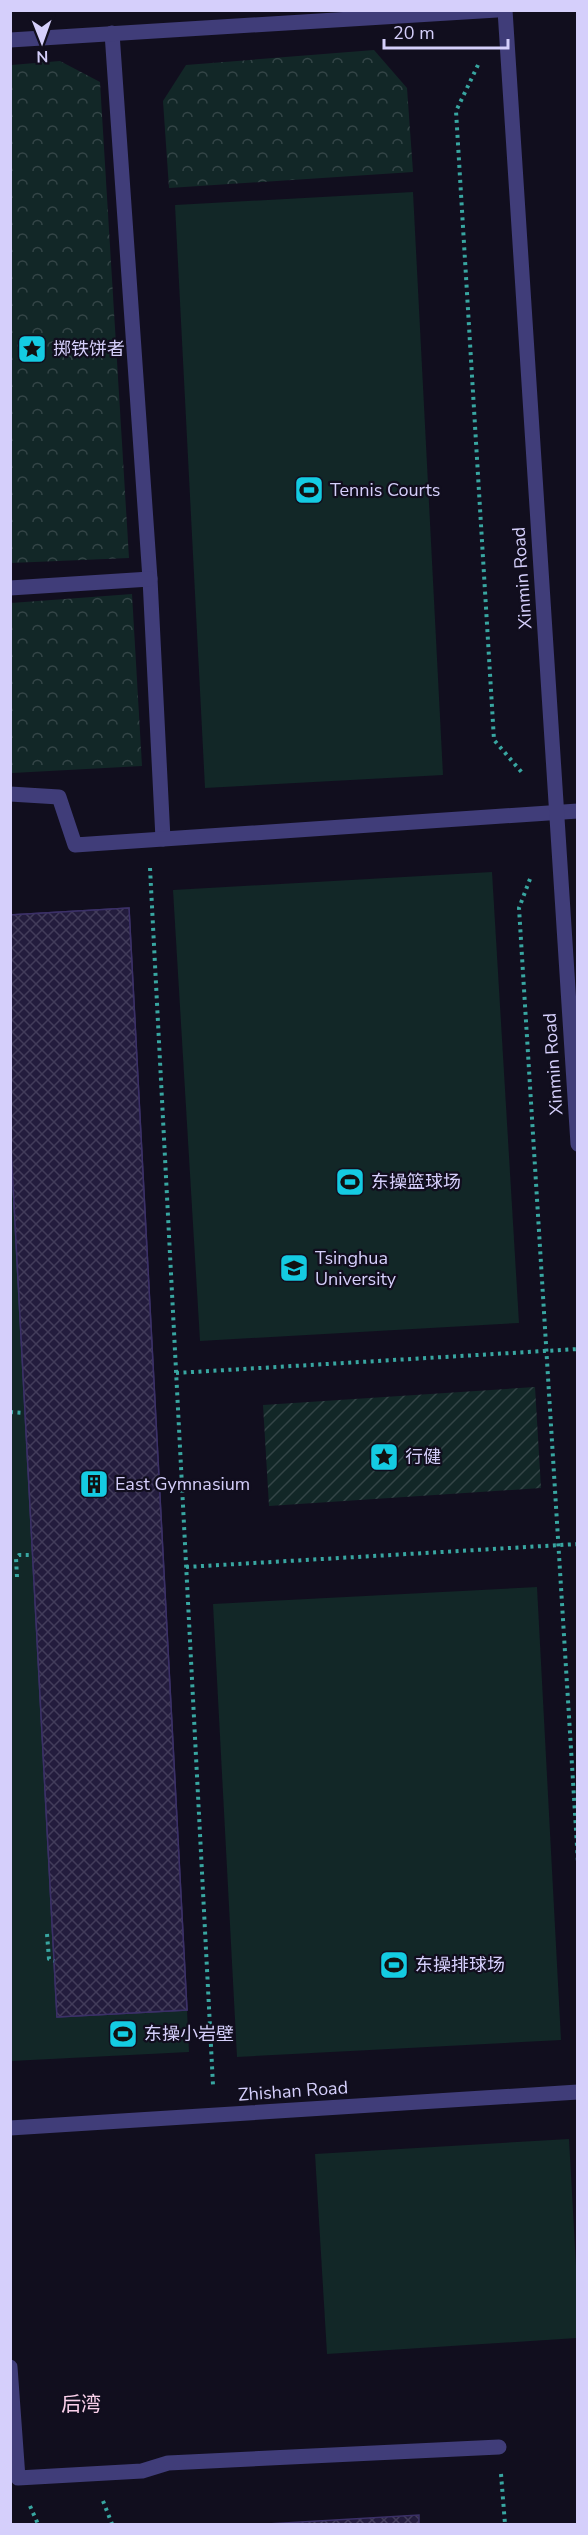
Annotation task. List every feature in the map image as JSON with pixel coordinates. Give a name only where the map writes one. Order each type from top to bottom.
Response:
[{"type":"street","points":[[10,40],[497,10]]},
{"type":"street","name":"Xinmin Road","points":[[505,10],[578,1144]]},
{"type":"street","points":[[112,33],[150,579],[164,839]]},
{"type":"street","points":[[10,588],[150,579]]},
{"type":"street","points":[[10,794],[59,797],[75,845],[578,811]]},
{"type":"street","name":"Zhishan Road","points":[[10,2128],[578,2092]]},
{"type":"street","points":[[10,2367],[18,2478],[142,2471],[168,2463],[500,2446]]},
{"type":"path","points":[[480,61],[456,111],[494,740],[557,813]]},
{"type":"path","points":[[531,876],[519,908],[578,1862]]},
{"type":"path","points":[[150,878],[214,2116]]},
{"type":"path","points":[[176,1373],[578,1348]]},
{"type":"path","points":[[10,1412],[25,1413]]},
{"type":"path","points":[[186,1567],[578,1544]]},
{"type":"path","points":[[17,1577],[16,1558],[19,1555],[33,1555]]},
{"type":"path","points":[[47,1934],[50,1959],[54,1961]]},
{"type":"path","points":[[500,2446],[505,2524]]},
{"type":"green space","points":[[374,50],[407,88],[413,172],[169,188],[163,101],[186,65]]},
{"type":"green space","points":[[60,61],[100,82],[129,558],[11,563],[11,65]]},
{"type":"green space","name":"Tennis Courts","points":[[413,192],[443,775],[205,788],[175,205]]},
{"type":"green space","points":[[132,594],[142,766],[12,773],[11,603]]},
{"type":"green space","name":"东操篮球场","points":[[492,872],[519,1323],[200,1341],[173,890]]},
{"type":"green space","points":[[10,1128],[57,2016],[187,2010],[189,2052],[11,2061]]},
{"type":"green space","points":[[535,1387],[541,1488],[269,1506],[263,1405]]},
{"type":"green space","points":[[537,1587],[561,2040],[237,2057],[213,1604]]},
{"type":"green space","points":[[569,2139],[577,2283],[577,2338],[327,2354],[315,2154]]},
{"type":"building","name":"East Gymnasium","points":[[129,908],[187,2010],[57,2017],[10,1128],[10,915]]},
{"type":"building","name":"East Gymnasium","points":[[129,908],[187,2010],[57,2017],[10,1128],[10,915]]},
{"type":"building","points":[[419,2515],[419,2524],[267,2524]]},
{"type":"place","name":"掷铁饼者","points":[[32,349]]},
{"type":"place","name":"Tennis Courts","points":[[309,490]]},
{"type":"place","name":"东操篮球场","points":[[350,1182]]},
{"type":"place","name":"Tsinghua University","points":[[294,1268]]},
{"type":"place","name":"行健","points":[[384,1457]]},
{"type":"place","name":"East Gymnasium","points":[[94,1484]]},
{"type":"place","name":"东操排球场","points":[[394,1965]]},
{"type":"place","name":"东操小岩壁","points":[[123,2034]]},
{"type":"district","name":"后湾","points":[[81,2404]]}]
